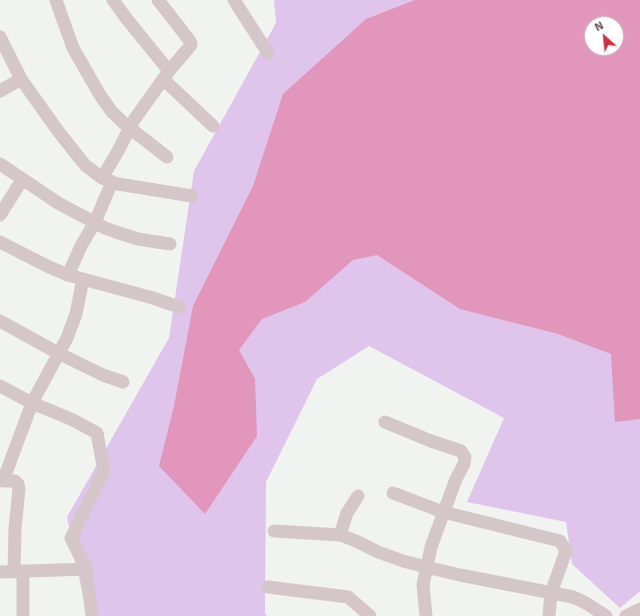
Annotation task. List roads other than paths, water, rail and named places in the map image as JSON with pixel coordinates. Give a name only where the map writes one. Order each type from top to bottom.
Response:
[{"type":"street","points":[[56,0],[74,48],[89,77],[112,112],[167,157]]},
{"type":"street","points":[[113,0],[166,75],[213,126]]},
{"type":"street","points":[[68,275],[81,246],[95,222],[107,180],[118,152],[134,120],[166,75],[192,44],[158,0]]},
{"type":"street","points":[[234,0],[268,53]]},
{"type":"street","points":[[0,37],[21,79],[71,149],[85,165],[107,180],[118,184],[192,196]]},
{"type":"street","points":[[0,91],[21,79]]},
{"type":"street","points":[[0,164],[58,203],[116,232],[138,239],[170,244]]},
{"type":"street","points":[[0,215],[22,180]]},
{"type":"street","points":[[0,242],[68,275],[153,298],[179,307]]},
{"type":"street","points":[[23,616],[15,528],[19,489],[18,484],[15,481],[2,480],[32,403],[67,338],[76,314],[84,279]]},
{"type":"street","points":[[0,321],[58,353],[103,375],[123,382]]},
{"type":"street","points":[[0,386],[32,403],[71,419],[97,433],[104,471],[71,538],[86,569],[92,616]]},
{"type":"street","points":[[385,422],[431,441],[451,447],[463,454],[465,457],[464,464],[443,512],[431,547],[423,585],[426,616]]},
{"type":"street","points":[[393,493],[443,512],[560,541],[566,551],[550,593],[549,616]]},
{"type":"street","points":[[340,535],[347,513],[358,496]]},
{"type":"street","points":[[274,531],[340,535],[378,552],[426,568],[573,597],[606,616]]},
{"type":"street","points":[[0,572],[86,569]]},
{"type":"street","points":[[268,587],[348,597],[370,616]]},
{"type":"street","points":[[584,602],[587,616]]},
{"type":"street","points":[[626,616],[640,609]]}]
